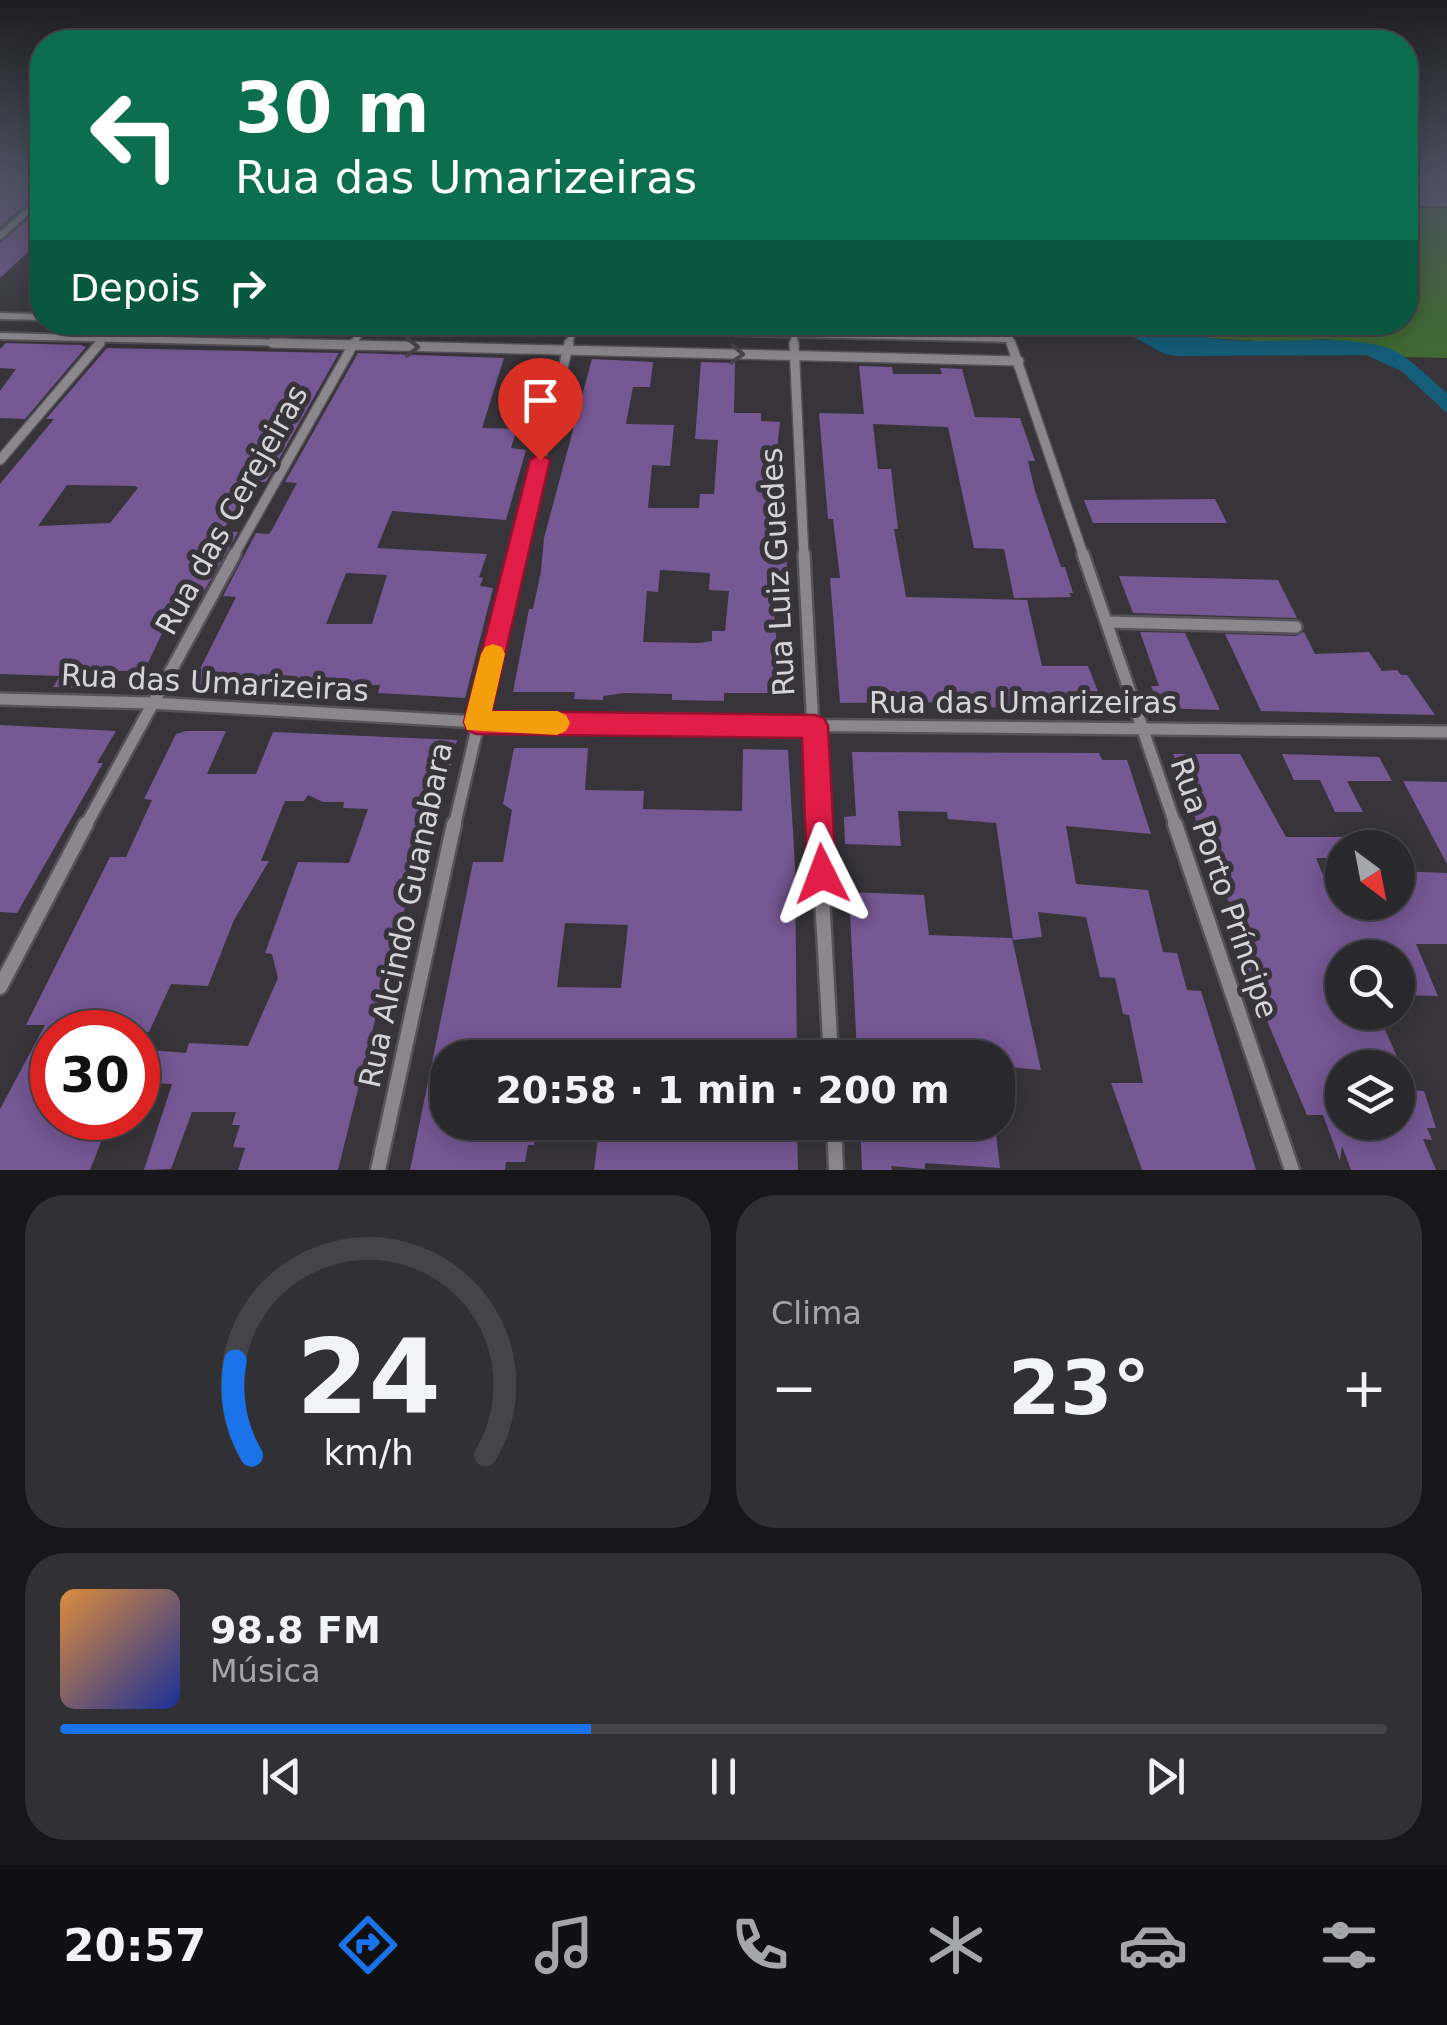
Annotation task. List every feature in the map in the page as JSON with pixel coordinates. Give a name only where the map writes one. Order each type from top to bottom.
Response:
[{"type":"street","points":[[0,316],[30,317]]},
{"type":"street","points":[[0,460],[107,335]]},
{"type":"street","name":"Rua das Cerejeiras","points":[[0,987],[151,703],[359,335]]},
{"type":"street","name":"Rua Alcindo Guanabara","points":[[378,1170],[476,722],[571,335]]},
{"type":"street","name":"Rua Luiz Guedes","points":[[794,335],[829,1040]]},
{"type":"street","name":"Rua Porto Príncipe","points":[[938,335],[1010,339],[1292,1170]]},
{"type":"street","points":[[0,336],[1018,361]]},
{"type":"street","points":[[1108,622],[1296,627]]},
{"type":"street","name":"Rua das Umarizeiras","points":[[0,699],[151,703],[476,722],[1447,732]]},
{"type":"street","points":[[835,1140],[836,1170]]},
{"type":"green space","points":[[1418,233],[1447,233],[1447,358],[1405,357],[1386,348],[1326,339],[1273,342],[1186,335],[1418,335]]},
{"type":"water","points":[[1129,335],[1366,343],[1393,350],[1410,361],[1447,393],[1447,413],[1401,371],[1366,355],[1165,354]]},
{"type":"building","points":[[12,233],[30,233],[30,250],[0,278],[0,243]]},
{"type":"building","points":[[6,343],[86,347],[25,419],[0,418],[0,391],[16,369],[0,368],[0,349]]},
{"type":"building","points":[[107,348],[339,353],[266,482],[251,481],[223,531],[238,532],[202,595],[181,594],[144,671],[88,671],[77,688],[53,687],[60,676],[0,674],[0,484],[54,419],[46,419]],"holes":[[[67,485],[138,488],[110,523],[38,526]]]},
{"type":"building","points":[[358,353],[504,358],[482,428],[517,429],[511,448],[526,450],[506,520],[392,511],[377,548],[487,554],[480,586],[493,588],[465,698],[378,693],[380,685],[191,687],[236,597],[223,596],[256,533],[269,534],[297,483],[285,482]],"holes":[[[346,573],[387,575],[372,624],[326,624]]]},
{"type":"building","points":[[592,359],[653,362],[650,387],[633,387],[626,424],[674,425],[670,466],[652,465],[648,508],[699,508],[700,494],[714,494],[718,440],[695,439],[701,362],[735,363],[734,413],[761,413],[761,421],[780,422],[789,595],[773,595],[777,649],[786,649],[788,693],[724,693],[724,701],[672,700],[672,694],[625,693],[603,696],[603,700],[574,699],[575,692],[513,692],[529,609],[533,609],[541,571],[544,538]],"holes":[[[660,570],[710,573],[709,590],[729,591],[725,631],[712,631],[712,641],[700,643],[643,642],[647,591],[658,592]]]},
{"type":"building","points":[[859,366],[892,367],[893,374],[942,374],[940,368],[962,369],[975,417],[1020,418],[1035,461],[1028,461],[1035,491],[1061,567],[1065,567],[1071,597],[1014,598],[1004,549],[974,548],[948,427],[873,424],[878,469],[891,469],[898,529],[894,529],[906,597],[1027,600],[1042,666],[1088,666],[1104,707],[1052,706],[1053,710],[977,707],[976,702],[840,703],[830,578],[840,578],[833,519],[828,519],[819,413],[864,414]]},
{"type":"building","points":[[1215,499],[1227,523],[1093,523],[1084,500]]},
{"type":"building","points":[[1119,576],[1278,580],[1297,618],[1133,613]]},
{"type":"building","points":[[1140,632],[1185,633],[1220,710],[1160,708],[1151,686],[1159,686]]},
{"type":"building","points":[[1304,632],[1315,654],[1369,652],[1382,671],[1397,670],[1407,675],[1435,715],[1261,711],[1225,634],[1296,636]]},
{"type":"building","points":[[0,725],[116,731],[97,763],[103,763],[17,913],[0,912]]},
{"type":"building","points":[[226,731],[207,774],[256,774],[273,732],[457,740],[442,802],[435,802],[400,925],[395,925],[338,1170],[238,1170],[245,1148],[233,1147],[240,1125],[232,1125],[236,1112],[192,1112],[171,1169],[144,1170],[154,1140],[160,1140],[160,1121],[172,1084],[160,1083],[160,1051],[186,1053],[189,1043],[248,1046],[278,978],[272,954],[265,953],[298,862],[349,863],[368,809],[343,808],[344,802],[323,802],[308,795],[304,801],[285,801],[261,861],[269,861],[234,920],[208,986],[171,984],[159,1010],[34,1010],[110,857],[126,857],[152,800],[144,799],[176,734]]},
{"type":"building","points":[[514,748],[588,748],[585,790],[644,791],[643,809],[742,811],[743,749],[788,750],[795,865],[797,1040],[437,1040],[473,862],[503,862],[512,810],[503,804]],"holes":[[[565,923],[628,925],[621,988],[557,987]]]},
{"type":"building","points":[[852,752],[1099,753],[1102,760],[1127,760],[1151,834],[1066,826],[1076,884],[1148,890],[1163,952],[1177,953],[1187,990],[1201,991],[1256,1170],[1142,1170],[1111,1083],[1143,1083],[1129,1015],[1123,1014],[1115,978],[1100,977],[1086,917],[1038,912],[1042,937],[1013,940],[996,823],[948,819],[947,812],[898,811],[901,846],[845,844],[844,817],[856,816]]},
{"type":"building","points":[[1173,754],[1240,754],[1286,837],[1325,837],[1325,858],[1316,858],[1325,880],[1325,920],[1415,920],[1415,872],[1447,873],[1447,944],[1416,944],[1438,996],[1415,995],[1415,940],[1325,940],[1325,1030],[1385,1030],[1394,1050],[1325,1050],[1325,1120],[1323,1115],[1307,1115],[1230,920],[1235,920],[1215,861],[1210,860]]},
{"type":"building","points":[[1282,754],[1379,757],[1392,781],[1347,781],[1363,812],[1335,812],[1320,780],[1294,780]]},
{"type":"building","points":[[1403,781],[1447,782],[1447,864]]},
{"type":"building","points":[[849,892],[924,895],[929,935],[1012,938],[1041,1070],[1015,1068],[1015,1040],[856,1040]]},
{"type":"building","points":[[30,1053],[30,1140],[102,1140],[90,1170],[0,1170],[0,1109]]},
{"type":"building","points":[[430,1072],[430,1140],[534,1140],[534,1145],[528,1145],[525,1162],[506,1162],[505,1170],[410,1170]]},
{"type":"building","points":[[1415,1091],[1424,1091],[1436,1128],[1427,1128],[1432,1140],[1423,1139],[1436,1170],[1351,1170],[1342,1146],[1340,1161],[1332,1140],[1415,1140]]},
{"type":"building","points":[[598,1140],[797,1140],[798,1170],[594,1170]]},
{"type":"building","points":[[861,1140],[997,1140],[1000,1168],[925,1163],[925,1169],[891,1166],[892,1170],[862,1170]]},
{"type":"slow traffic","points":[[493,654],[476,722],[557,723]]},
{"type":"route","points":[[540,460],[476,722],[815,726],[822,874]]}]
